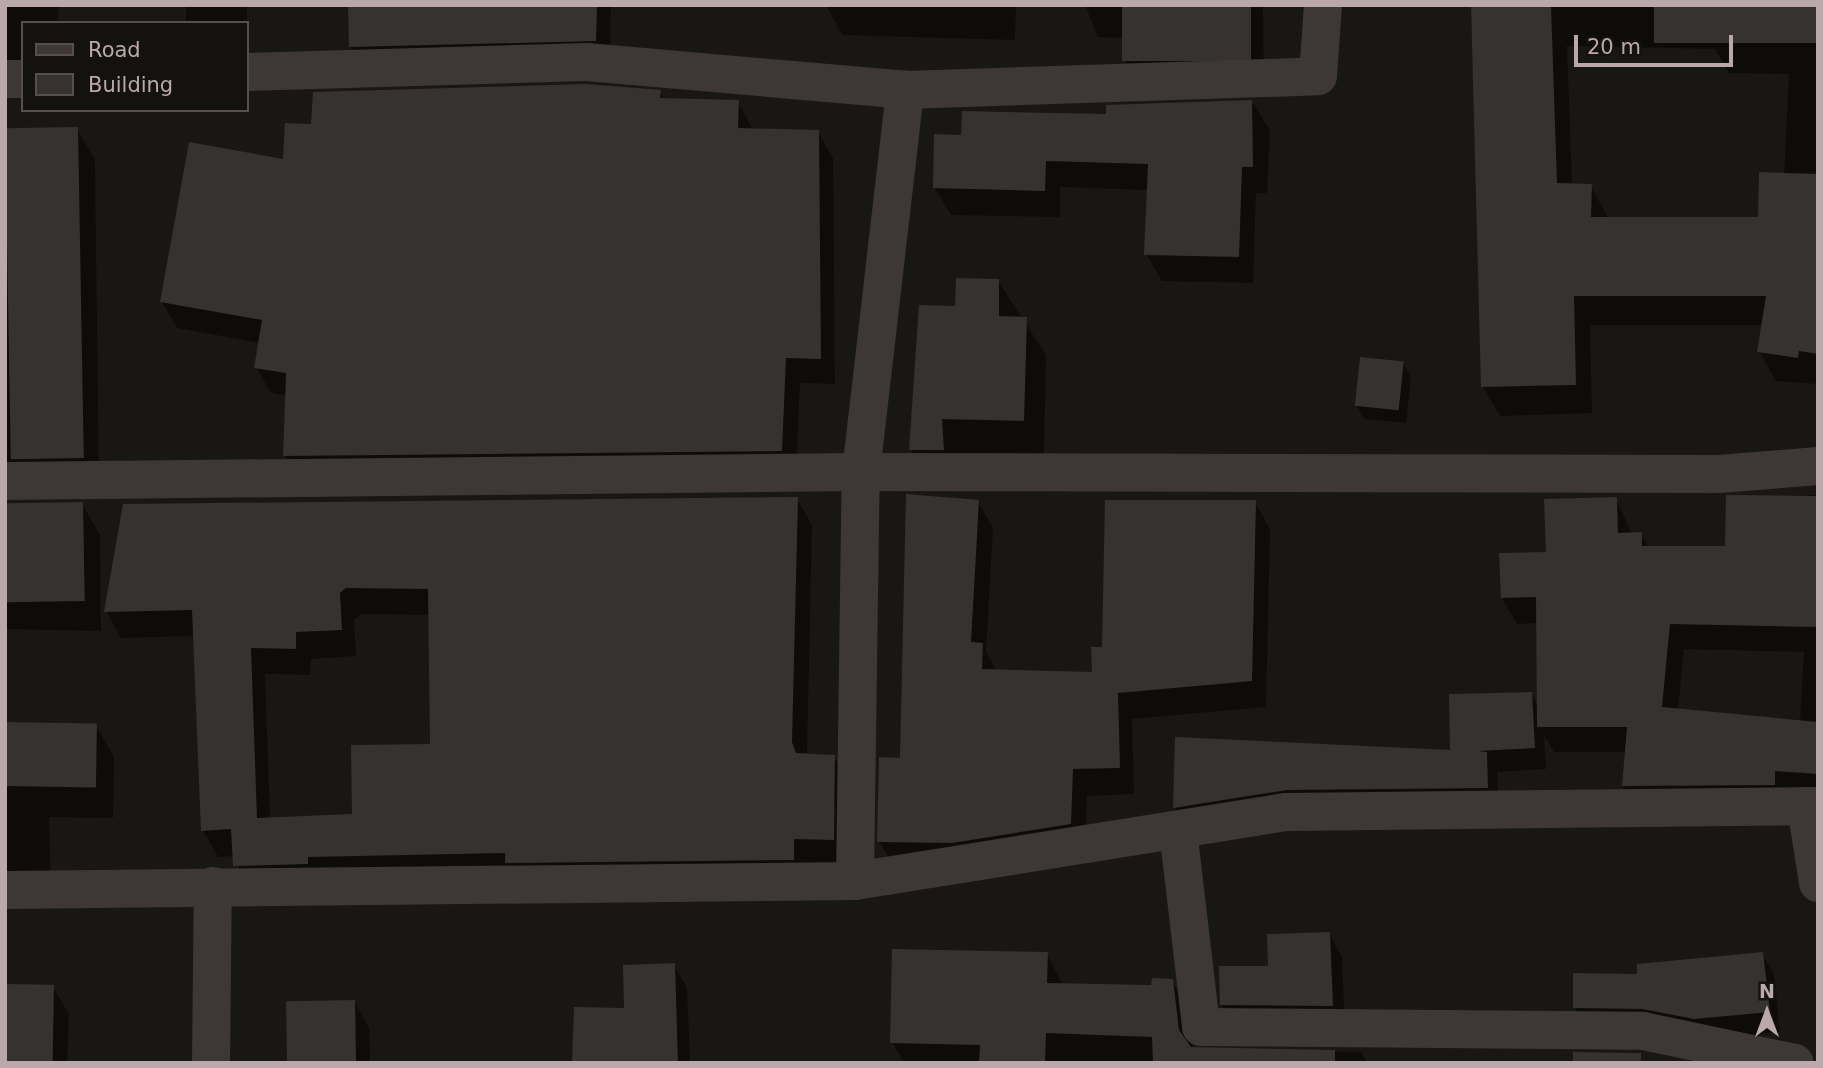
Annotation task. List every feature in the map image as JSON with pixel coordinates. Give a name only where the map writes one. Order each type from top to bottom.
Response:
[{"type":"street","points":[[248,72],[587,62],[905,90],[1318,76],[1323,5]]},
{"type":"street","points":[[855,881],[861,472],[905,90]]},
{"type":"street","points":[[5,481],[861,472],[1718,474],[1818,466]]},
{"type":"street","points":[[5,890],[855,881],[1287,812],[1812,806],[1818,883]]},
{"type":"street","points":[[1178,830],[1201,1027],[1643,1031],[1795,1063]]},
{"type":"street","points":[[211,1063],[213,886]]},
{"type":"building","points":[[348,5],[597,5],[596,41],[349,47]]},
{"type":"building","points":[[1122,5],[1251,5],[1251,61],[1122,61]]},
{"type":"building","points":[[1471,5],[1551,5],[1557,183],[1592,184],[1591,217],[1758,217],[1759,172],[1818,174],[1818,354],[1799,351],[1798,358],[1757,352],[1766,296],[1574,296],[1576,385],[1481,387]]},
{"type":"building","points":[[1654,5],[1818,5],[1818,43],[1654,43]]},
{"type":"building","points":[[586,84],[661,90],[660,98],[739,100],[738,128],[819,130],[821,359],[786,358],[782,451],[283,456],[286,373],[254,368],[262,320],[160,302],[189,142],[283,159],[285,123],[311,124],[313,92]]},
{"type":"building","points":[[1252,100],[1253,167],[1242,167],[1239,257],[1144,255],[1148,164],[1046,161],[1045,191],[933,188],[934,134],[961,135],[962,111],[1106,114],[1106,105]]},
{"type":"building","points":[[78,127],[84,458],[11,459],[5,128]]},
{"type":"building","points":[[956,278],[999,279],[999,316],[1027,317],[1024,421],[942,419],[944,450],[909,450],[919,305],[955,306]]},
{"type":"building","points":[[1360,357],[1404,362],[1399,410],[1355,406]]},
{"type":"building","points":[[906,494],[979,500],[971,642],[983,643],[982,669],[1092,672],[1091,647],[1102,647],[1105,500],[1256,500],[1252,681],[1118,693],[1120,768],[1073,769],[1071,824],[952,843],[877,842],[879,757],[900,758]]},
{"type":"building","points":[[1726,495],[1818,496],[1818,627],[1670,624],[1662,707],[1818,722],[1818,774],[1775,771],[1775,785],[1622,786],[1627,727],[1537,727],[1536,597],[1501,598],[1499,553],[1546,552],[1544,499],[1617,497],[1618,533],[1642,532],[1642,546],[1725,546]]},
{"type":"building","points":[[798,497],[792,742],[796,753],[835,755],[834,840],[794,839],[794,860],[505,863],[505,853],[308,857],[308,864],[233,866],[231,829],[201,831],[192,610],[104,612],[123,504]],"holes":[[[346,588],[428,589],[430,744],[351,745],[352,814],[257,818],[251,648],[296,649],[296,632],[342,630],[340,593]]]},
{"type":"building","points":[[83,502],[85,601],[7,602],[5,503]]},
{"type":"building","points":[[1532,692],[1535,748],[1478,751],[1487,752],[1488,788],[1287,790],[1173,808],[1175,737],[1450,750],[1449,694]]},
{"type":"building","points":[[5,722],[97,724],[96,788],[5,786]]},
{"type":"building","points":[[1330,932],[1333,1006],[1220,1005],[1219,966],[1268,966],[1267,934]]},
{"type":"building","points":[[892,949],[1048,952],[1047,983],[1151,985],[1152,978],[1173,979],[1179,1030],[1191,1047],[1335,1050],[1335,1063],[1153,1063],[1152,1037],[1046,1033],[1045,1063],[979,1063],[980,1045],[890,1043]]},
{"type":"building","points":[[1763,952],[1770,1012],[1694,1019],[1643,1009],[1573,1008],[1573,973],[1637,974],[1637,964]]},
{"type":"building","points":[[675,963],[678,1063],[572,1063],[574,1007],[624,1008],[623,965]]},
{"type":"building","points":[[5,984],[54,985],[53,1063],[5,1063]]},
{"type":"building","points":[[355,1000],[356,1063],[287,1063],[286,1001]]},
{"type":"building","points":[[1573,1052],[1641,1053],[1641,1063],[1573,1063]]}]
